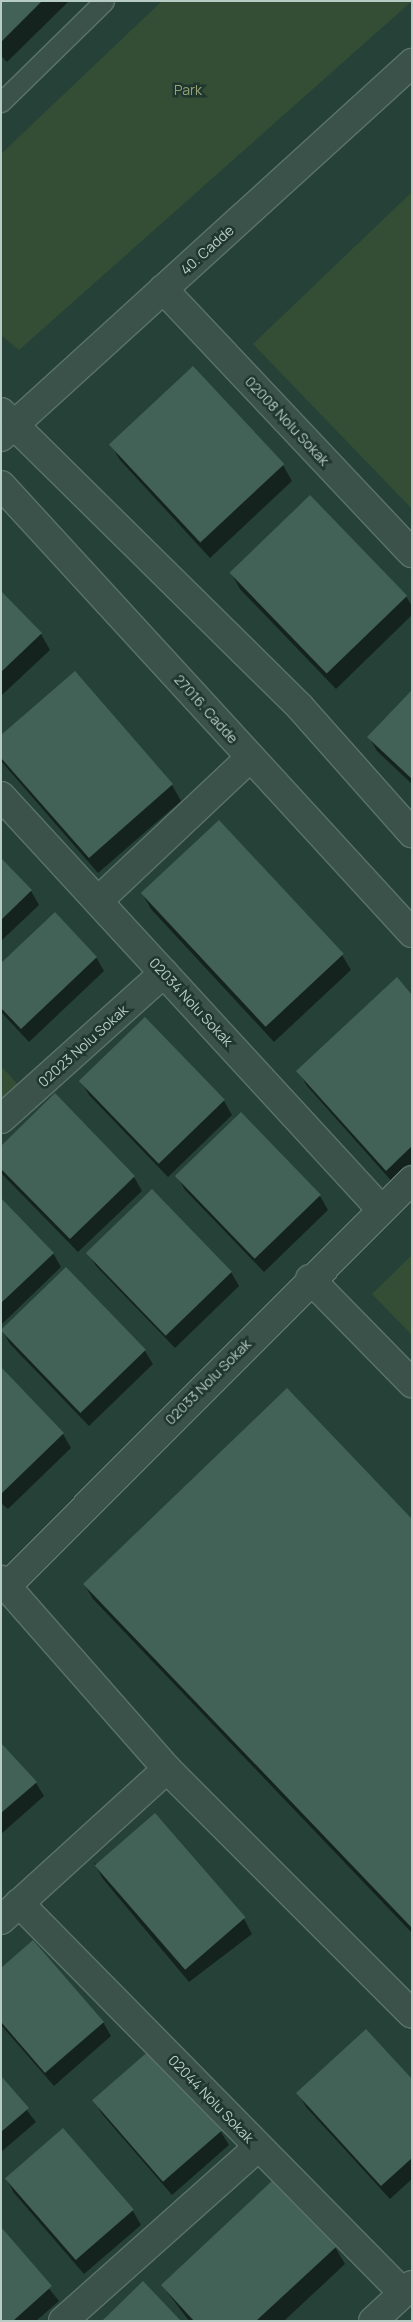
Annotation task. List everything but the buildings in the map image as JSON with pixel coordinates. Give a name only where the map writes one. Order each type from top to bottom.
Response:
[{"type":"street","name":"40. Cadde","points":[[6,425],[163,289],[412,63]]},
{"type":"street","name":"02008 Nolu Sokak","points":[[163,289],[412,553]]},
{"type":"street","points":[[6,425],[300,707],[412,833]]},
{"type":"street","name":"27016. Cadde","points":[[1,484],[412,933]]},
{"type":"street","points":[[98,901],[250,758]]},
{"type":"street","name":"02034 Nolu Sokak","points":[[1,796],[380,1208]]},
{"type":"street","name":"02023 Nolu Sokak","points":[[1,1119],[164,973]]},
{"type":"street","name":"02033 Nolu Sokak","points":[[4,1583],[380,1208],[412,1180]]},
{"type":"street","points":[[310,1279],[412,1383]]},
{"type":"street","points":[[4,1583],[167,1769],[410,2008]]},
{"type":"street","points":[[10,1911],[167,1769]]},
{"type":"street","name":"02044 Nolu Sokak","points":[[10,1911],[408,2289]]},
{"type":"street","points":[[63,2321],[258,2147]]},
{"type":"street","points":[[373,2321],[408,2289]]},
{"type":"lane","points":[[1,102],[104,1]]},
{"type":"green space","name":"Park","points":[[162,1],[412,1],[19,350],[1,335],[1,154]]},
{"type":"green space","points":[[412,192],[412,509],[253,344]]},
{"type":"green space","points":[[1,1066],[21,1088],[1,1106]]},
{"type":"green space","points":[[412,1255],[412,1335],[372,1294]]}]
